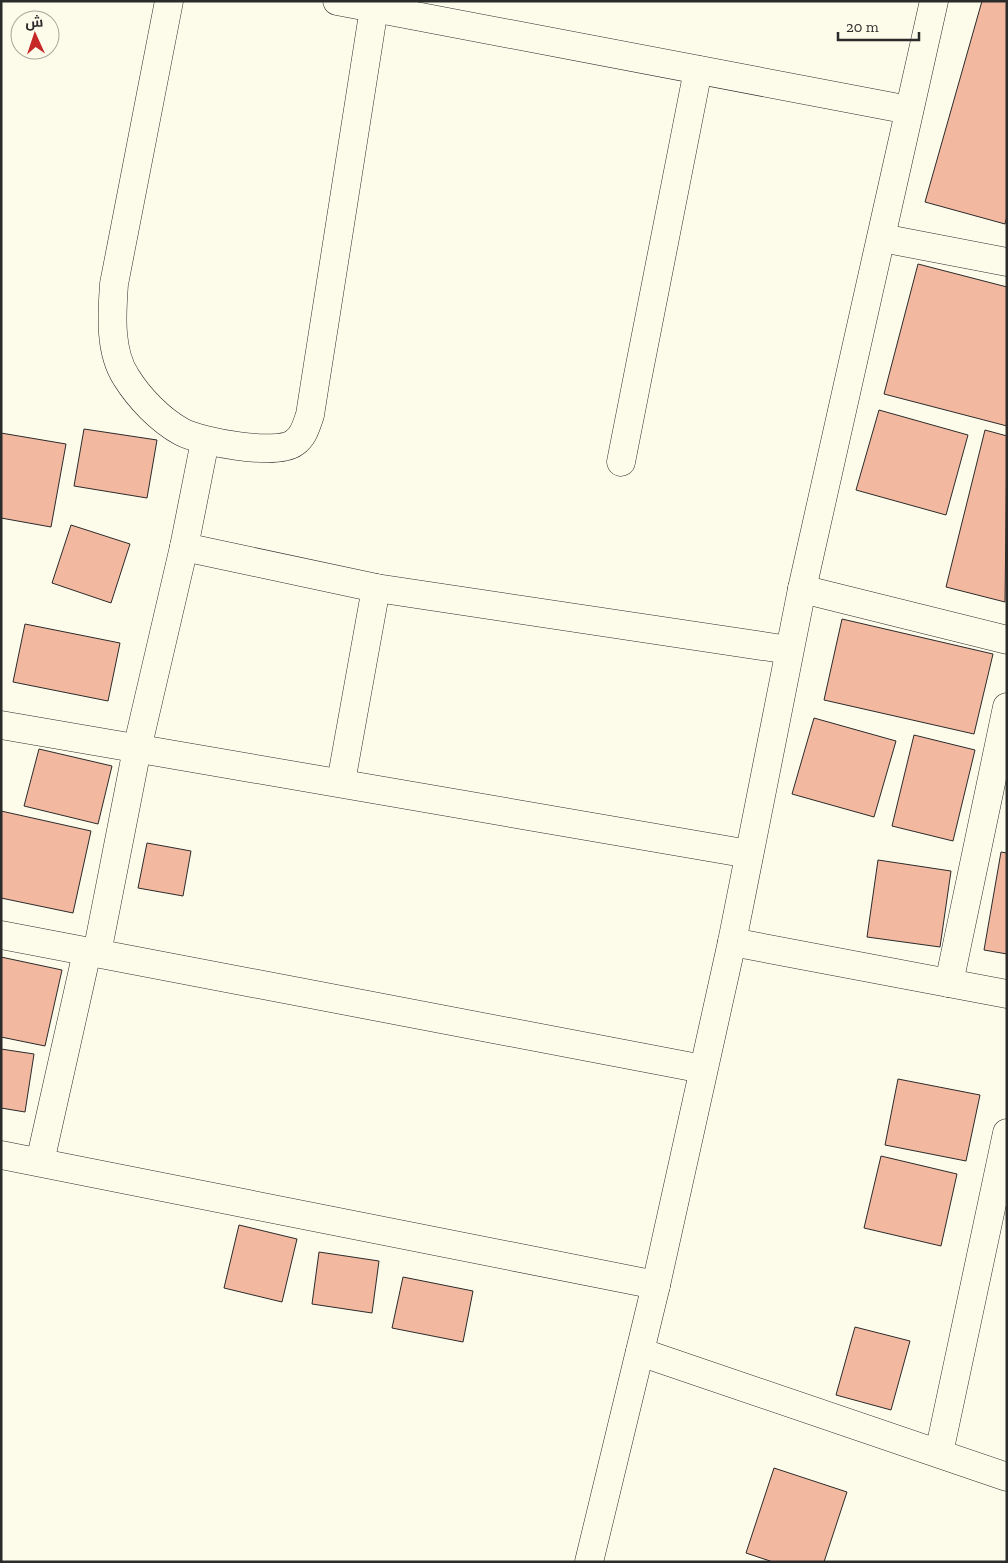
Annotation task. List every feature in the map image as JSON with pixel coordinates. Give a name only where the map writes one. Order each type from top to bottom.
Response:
[{"type":"street","points":[[170,1],[114,284],[112,321],[117,352],[124,376],[141,397],[159,415],[182,432],[205,440],[272,449],[292,444],[304,434],[310,415],[374,8]]},
{"type":"street","points":[[338,1],[909,110]]},
{"type":"street","points":[[589,1562],[656,1285],[704,1069],[732,942],[802,589],[934,1]]},
{"type":"street","points":[[621,462],[698,70]]},
{"type":"street","points":[[882,238],[1007,262]]},
{"type":"street","points":[[40,1162],[92,952],[184,547],[205,440]]},
{"type":"street","points":[[184,547],[376,588],[789,650]]},
{"type":"street","points":[[341,782],[376,588]]},
{"type":"street","points":[[802,589],[1007,640]]},
{"type":"street","points":[[949,983],[1007,707]]},
{"type":"street","points":[[1,725],[341,782],[749,854]]},
{"type":"street","points":[[1,935],[704,1069]]},
{"type":"street","points":[[732,942],[1007,994]]},
{"type":"street","points":[[939,1453],[1007,1133]]},
{"type":"street","points":[[1,1155],[656,1285]]},
{"type":"street","points":[[640,1352],[1007,1477]]},
{"type":"building","points":[[982,1],[1007,1],[1007,216],[1005,224],[925,202]]},
{"type":"building","points":[[918,264],[1007,287],[1007,426],[884,394]]},
{"type":"building","points":[[879,410],[968,435],[946,515],[856,490]]},
{"type":"building","points":[[84,429],[157,440],[147,498],[74,486]]},
{"type":"building","points":[[985,430],[1007,436],[1005,602],[946,587]]},
{"type":"building","points":[[1,433],[66,444],[51,527],[1,518]]},
{"type":"building","points":[[71,525],[130,544],[111,603],[52,583]]},
{"type":"building","points":[[842,619],[993,654],[974,734],[824,700]]},
{"type":"building","points":[[25,624],[120,643],[108,701],[13,682]]},
{"type":"building","points":[[814,718],[896,741],[874,817],[792,794]]},
{"type":"building","points":[[914,735],[975,750],[953,841],[892,826]]},
{"type":"building","points":[[39,749],[112,766],[98,824],[24,806]]},
{"type":"building","points":[[1,811],[91,831],[73,913],[1,898]]},
{"type":"building","points":[[147,843],[191,851],[183,896],[138,888]]},
{"type":"building","points":[[1001,852],[1007,853],[1007,954],[984,950]]},
{"type":"building","points":[[878,860],[951,871],[940,947],[867,937]]},
{"type":"building","points":[[1,957],[62,970],[45,1046],[1,1037]]},
{"type":"building","points":[[1,1049],[34,1054],[25,1112],[1,1108]]},
{"type":"building","points":[[898,1079],[980,1095],[966,1161],[885,1145]]},
{"type":"building","points":[[881,1156],[957,1174],[941,1246],[864,1228]]},
{"type":"building","points":[[239,1225],[297,1239],[282,1302],[224,1288]]},
{"type":"building","points":[[319,1252],[379,1261],[372,1313],[312,1304]]},
{"type":"building","points":[[403,1277],[473,1291],[463,1342],[392,1328]]},
{"type":"building","points":[[855,1327],[910,1341],[891,1410],[836,1395]]},
{"type":"building","points":[[774,1468],[847,1492],[824,1562],[773,1562],[746,1553]]}]
